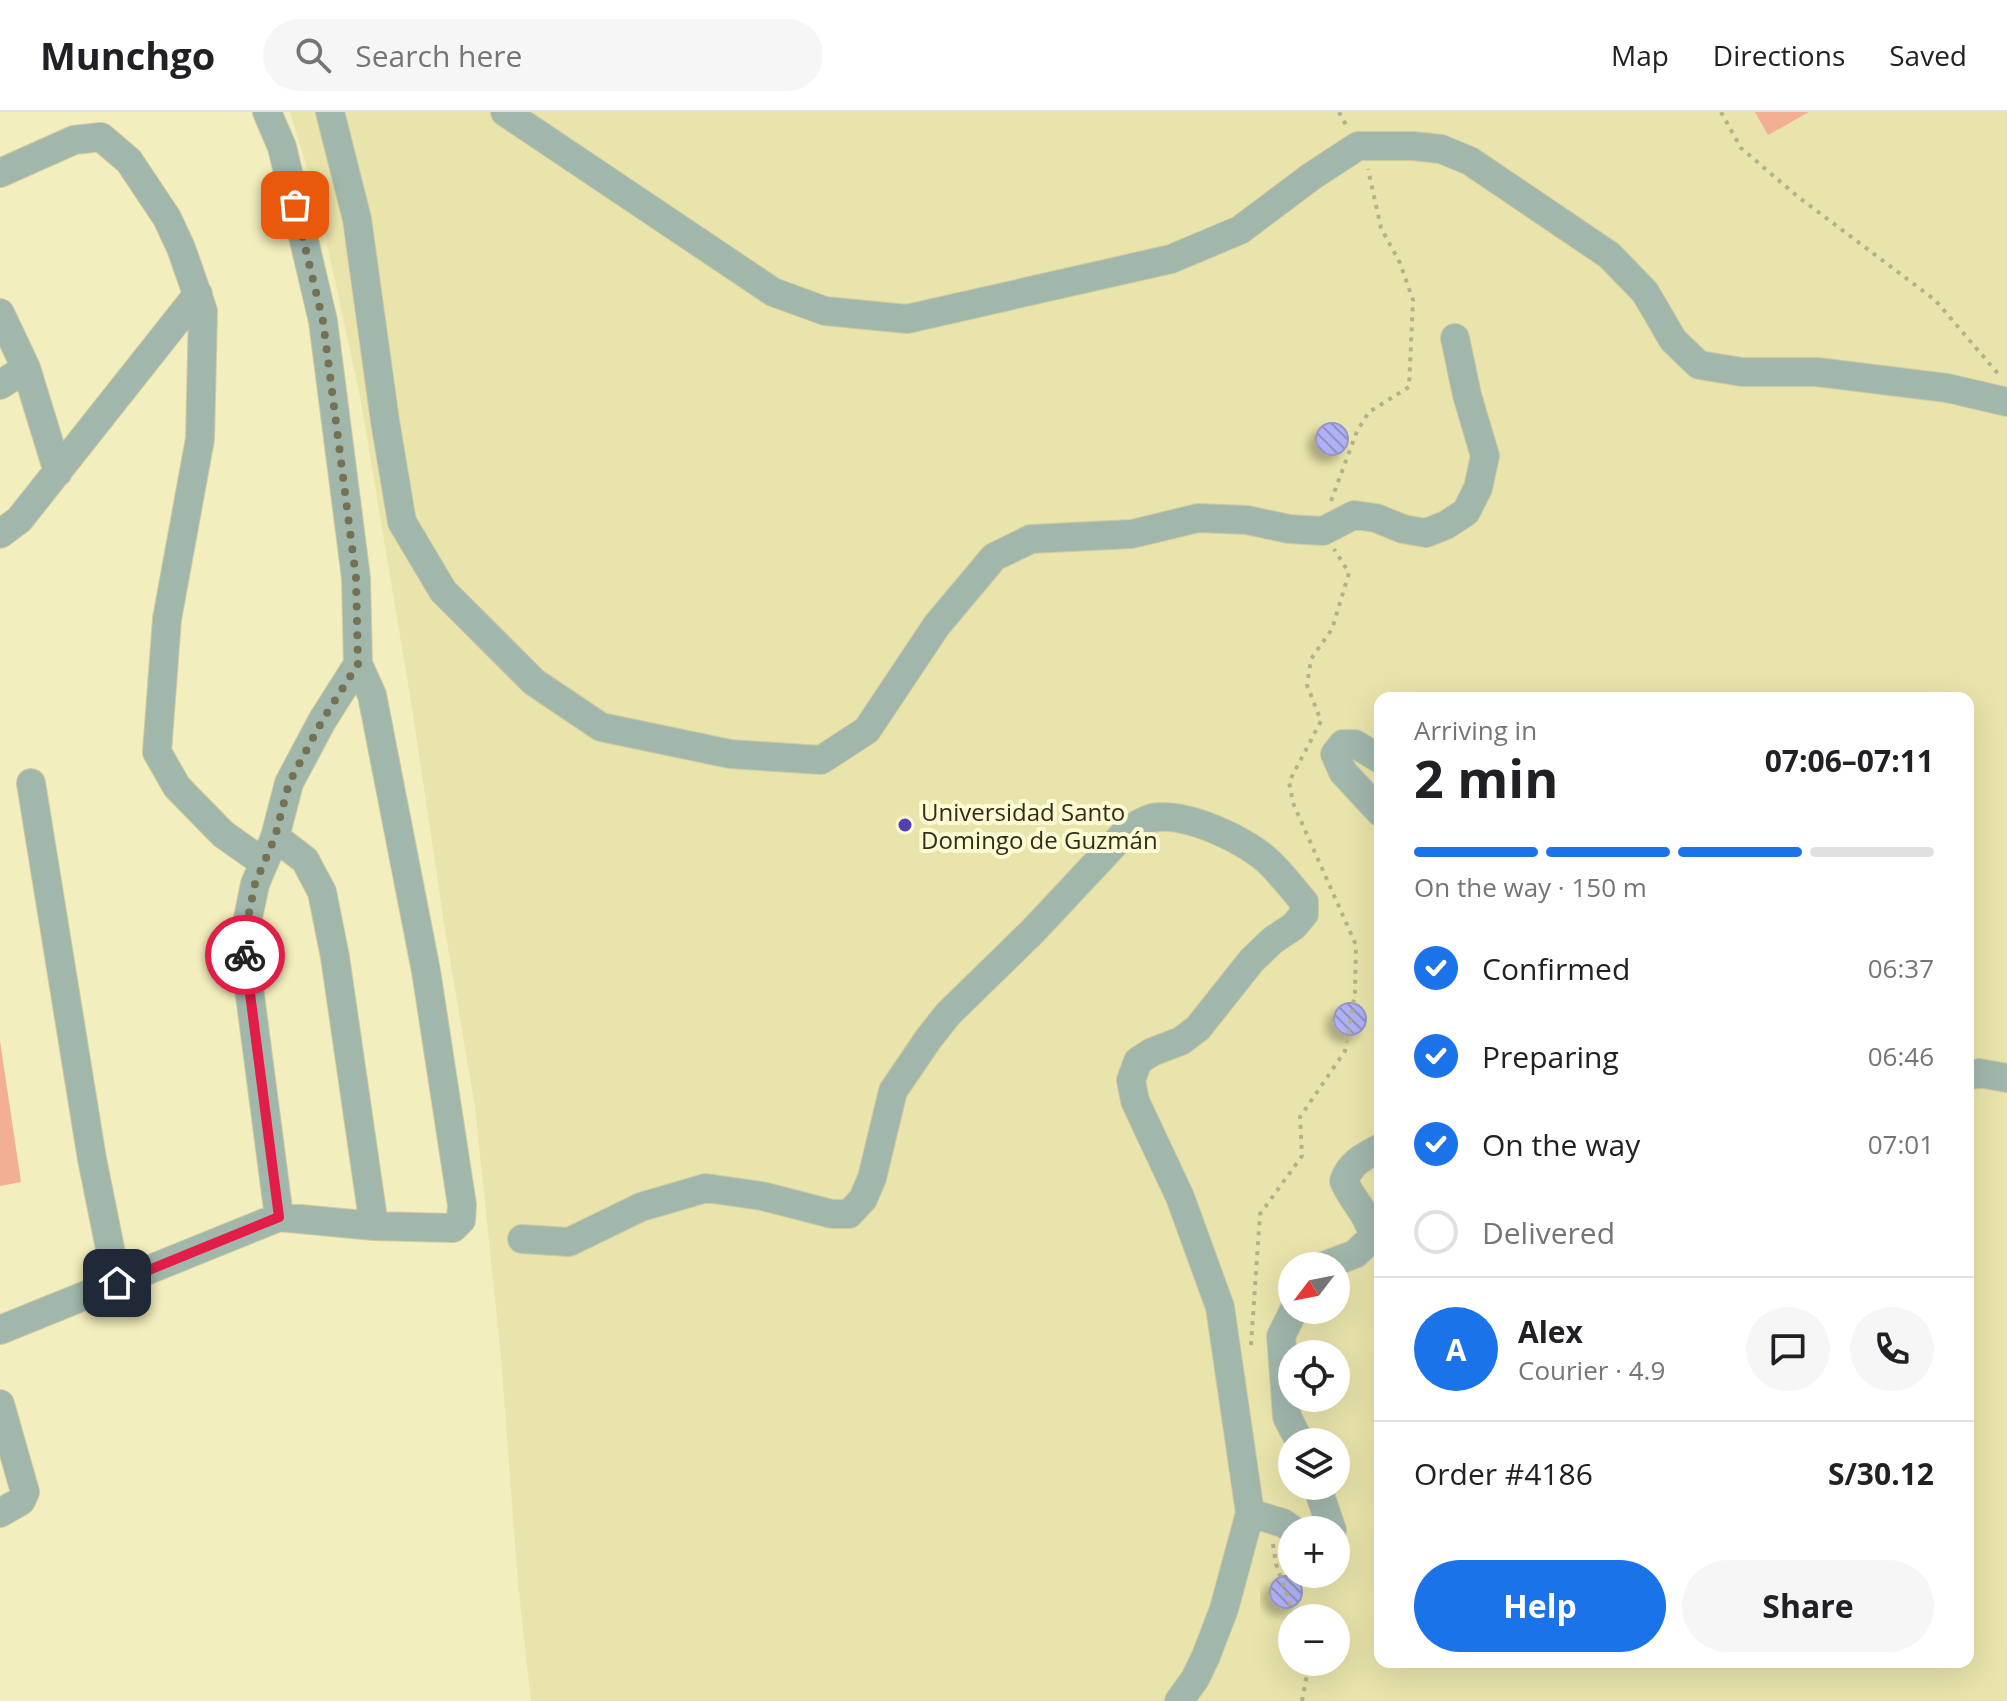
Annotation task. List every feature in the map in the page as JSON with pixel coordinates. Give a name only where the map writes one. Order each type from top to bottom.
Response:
[{"type":"street","points":[[0,1330],[279,1217],[374,1226],[453,1228],[461,1220],[462,1205],[426,971],[372,695],[358,664],[356,578],[323,321],[282,147],[267,112]]},
{"type":"street","points":[[330,112],[357,219],[402,522],[443,591],[534,682],[601,727],[730,754],[821,760],[867,730],[937,625],[994,557],[1031,539],[1132,534],[1198,518],[1247,520],[1289,529],[1323,531],[1339,520],[1354,515],[1376,518],[1403,529],[1426,533],[1446,525],[1466,512],[1478,488],[1485,456],[1467,395],[1455,338]]},
{"type":"street","points":[[505,112],[773,292],[825,311],[907,319],[1171,259],[1240,230],[1358,146],[1441,149],[1470,161],[1609,255],[1645,292],[1673,340],[1699,365],[1742,372],[1817,372],[1860,377],[1947,388],[2007,402]]},
{"type":"street","points":[[0,173],[74,140],[101,137],[129,161],[151,191],[167,218],[198,294],[203,311],[200,439],[167,619],[157,752],[177,787],[223,834],[264,863]]},
{"type":"street","points":[[0,534],[19,520],[198,294]]},
{"type":"street","points":[[0,313],[26,368],[58,472]]},
{"type":"street","points":[[0,385],[26,368]]},
{"type":"street","points":[[279,1217],[243,942],[255,884],[275,837],[289,783],[322,721],[358,664]]},
{"type":"street","points":[[1374,755],[1355,744],[1343,744],[1335,754],[1343,772],[1374,806]]},
{"type":"street","points":[[31,783],[92,1159],[117,1283]]},
{"type":"street","points":[[522,1239],[569,1242],[641,1207],[706,1188],[762,1196],[832,1214],[849,1214],[863,1199],[872,1178],[893,1091],[929,1038],[948,1014],[1136,824],[1153,817],[1179,818],[1233,837],[1270,862],[1304,902],[1304,914],[1252,960],[1198,1028],[1181,1041],[1138,1061],[1131,1080],[1135,1101],[1180,1197],[1220,1307],[1271,1520],[1224,1609],[1206,1656],[1179,1701]]},
{"type":"street","points":[[275,837],[305,860],[322,892],[337,972],[374,1226]]},
{"type":"street","points":[[1974,1074],[2007,1078]]},
{"type":"street","points":[[1350,1256],[1373,1237],[1364,1211],[1350,1196],[1344,1181],[1348,1168],[1374,1152]]},
{"type":"street","points":[[1287,1324],[1281,1336],[1287,1417],[1293,1428]]},
{"type":"street","points":[[0,1404],[25,1492],[21,1501],[0,1513]]},
{"type":"path","points":[[1251,1349],[1260,1214],[1302,1156],[1300,1117],[1345,1051],[1355,993],[1356,945],[1293,803],[1289,782],[1321,721],[1307,685],[1311,659],[1332,629],[1348,583],[1349,573],[1323,531],[1336,485],[1357,431],[1369,412],[1409,387],[1413,300],[1400,263],[1381,228],[1368,167],[1339,112]]},
{"type":"path","points":[[1721,112],[1741,148],[1797,196],[1935,300],[2007,384]]},
{"type":"path","points":[[1271,1520],[1276,1564],[1290,1604]]},
{"type":"path","points":[[1302,1701],[1307,1676]]},
{"type":"shaded area","name":"Universidad Santo Domingo de Guzmán","points":[[290,112],[2007,112],[2007,1701],[531,1701],[518,1583],[501,1356],[475,1107],[360,396],[319,207]]},
{"type":"shaded area","points":[[1755,112],[1809,112],[1768,135]]},
{"type":"shaded area","points":[[0,1041],[21,1182],[0,1186]]},
{"type":"building","points":[[1332,423],[1343,428],[1348,439],[1343,450],[1332,455],[1321,450],[1316,439],[1321,428]]},
{"type":"building","points":[[1350,1003],[1361,1008],[1366,1019],[1361,1030],[1350,1035],[1339,1030],[1334,1019],[1339,1008]]},
{"type":"building","points":[[1278,1579],[1278,1588],[1301,1588],[1301,1598],[1296,1604],[1278,1605],[1271,1598],[1271,1586]]},
{"type":"way so far","points":[[245,955],[243,942],[255,884],[275,837],[289,783],[322,721],[358,664],[356,578],[323,321],[295,205]]},
{"type":"place","name":"Universidad Santo Domingo de Guzmán","points":[[905,825]]},
{"type":"route","points":[[117,1283],[279,1217],[245,955]]}]
